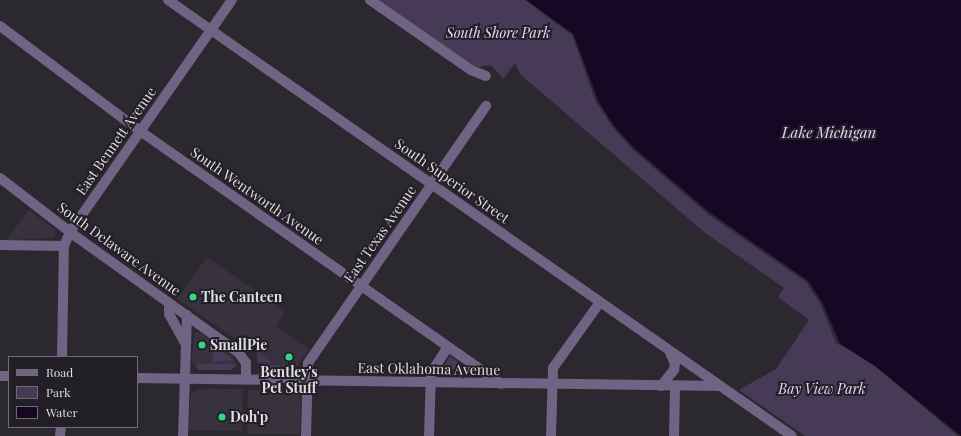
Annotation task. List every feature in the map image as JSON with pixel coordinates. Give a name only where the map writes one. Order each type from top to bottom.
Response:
[{"type":"street","name":"South Superior Street","points":[[168,0],[792,436]]},
{"type":"street","name":"East Bennett Avenue","points":[[64,246],[70,232],[232,0]]},
{"type":"street","points":[[370,0],[471,70],[486,76]]},
{"type":"street","name":"South Wentworth Avenue","points":[[0,26],[140,131],[447,348],[501,384]]},
{"type":"street","name":"East Texas Avenue","points":[[307,380],[308,363],[486,106]]},
{"type":"street","name":"South Delaware Avenue","points":[[0,178],[70,232],[244,357],[246,380]]},
{"type":"street","points":[[0,245],[64,246],[62,356]]},
{"type":"street","points":[[551,436],[553,368],[600,302]]},
{"type":"street","points":[[169,303],[170,314],[186,345]]},
{"type":"street","points":[[183,436],[187,315]]},
{"type":"street","points":[[428,436],[430,373],[447,348]]},
{"type":"street","points":[[661,386],[674,370],[675,364],[670,352]]},
{"type":"street","name":"East Oklahoma Avenue","points":[[138,378],[675,387],[720,386]]},
{"type":"street","points":[[306,436],[307,380]]},
{"type":"street","points":[[674,436],[675,387]]},
{"type":"shaded area","points":[[29,210],[55,230],[55,238],[6,240]]},
{"type":"shaded area","points":[[207,257],[285,311],[276,326],[309,349],[295,368],[288,371],[263,370],[258,366],[256,353],[177,299]]},
{"type":"shaded area","points":[[194,332],[199,332],[234,357],[236,366],[231,370],[197,369],[192,361]]},
{"type":"shaded area","points":[[199,389],[243,389],[242,431],[189,430],[190,399],[192,393]]},
{"type":"shaded area","points":[[248,390],[292,390],[299,393],[301,399],[300,434],[247,434]]},
{"type":"green space","points":[[378,0],[526,0],[573,34],[613,125],[634,148],[710,213],[808,281],[823,304],[837,342],[875,366],[958,436],[805,436],[739,390],[776,369],[809,320],[778,297],[784,288],[704,232],[521,75],[515,63],[503,79],[491,65],[480,67],[468,64]]},
{"type":"green space","points":[[217,349],[233,360],[213,362],[213,354]]},
{"type":"green space","points":[[258,352],[272,363],[258,362]]},
{"type":"green space","points":[[450,356],[469,370],[442,369]]},
{"type":"green space","points":[[198,364],[237,365],[231,370],[200,370],[197,369]]},
{"type":"green space","points":[[258,365],[279,365],[279,367],[283,368],[283,365],[292,365],[288,371],[265,371]]},
{"type":"water","name":"Lake Michigan","points":[[526,0],[961,0],[961,436],[875,366],[837,342],[823,304],[808,281],[710,213],[634,148],[613,125],[598,101],[573,34]]},
{"type":"pier","points":[[524,0],[573,34],[598,101],[613,125],[634,148],[710,213],[808,281],[823,304],[841,346],[836,343],[821,305],[806,282],[709,215],[632,149],[612,126],[596,102],[572,35]]},
{"type":"place","name":"The Canteen","points":[[193,297]]},
{"type":"place","name":"SmallPie","points":[[202,345]]},
{"type":"place","name":"Bentley's Pet Stuff","points":[[289,357]]},
{"type":"place","name":"Doh'p","points":[[222,417]]},
{"type":"park label","name":"South Shore Park","points":[[498,33]]},
{"type":"park label","name":"Bay View Park","points":[[822,389]]}]
